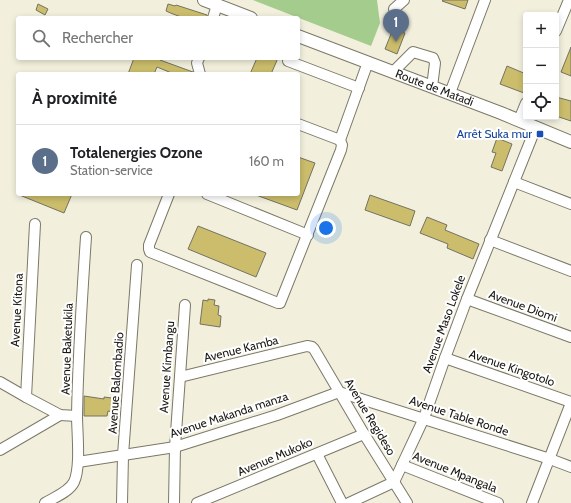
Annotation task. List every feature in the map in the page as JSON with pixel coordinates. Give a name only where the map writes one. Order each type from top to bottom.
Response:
[{"type":"main road","points":[[204,0],[246,16]]},
{"type":"main road","name":"Route de Matadi","points":[[300,37],[450,93],[571,142]]},
{"type":"street","points":[[394,9],[404,0]]},
{"type":"street","points":[[450,93],[484,0]]},
{"type":"street","points":[[559,24],[569,0]]},
{"type":"street","points":[[214,16],[217,5]]},
{"type":"street","points":[[393,72],[413,52],[433,58],[435,63],[432,87]]},
{"type":"street","points":[[198,60],[197,64],[199,72]]},
{"type":"street","points":[[288,61],[359,88]]},
{"type":"street","points":[[168,196],[149,245],[150,252],[280,303],[341,150],[342,145],[340,140],[368,62]]},
{"type":"street","points":[[519,120],[523,110]]},
{"type":"street","points":[[300,125],[340,140]]},
{"type":"street","name":"Avenue Maso Lokele","points":[[394,482],[424,418],[467,299],[536,128]]},
{"type":"street","points":[[514,182],[571,204]]},
{"type":"street","points":[[212,196],[308,234]]},
{"type":"street","name":"Avenue Kitona","points":[[26,398],[35,224]]},
{"type":"street","name":"Avenue Baketukila","points":[[45,503],[67,490],[74,483],[76,477],[78,462],[77,416],[79,338],[86,237]]},
{"type":"street","points":[[490,240],[571,271]]},
{"type":"street","name":"Avenue Balombadio","points":[[122,503],[123,454],[137,265]]},
{"type":"street","name":"Avenue Diomi","points":[[467,299],[571,337]]},
{"type":"street","name":"Avenue Kimbangu","points":[[174,503],[175,447],[184,305]]},
{"type":"street","name":"Avenue Kamba","points":[[180,377],[309,346]]},
{"type":"street","name":"Avenue Regideso","points":[[309,346],[314,349],[407,503]]},
{"type":"street","name":"Avenue Kingotolo","points":[[445,358],[571,403]]},
{"type":"street","points":[[0,382],[26,398],[60,415],[77,416]]},
{"type":"street","name":"Avenue Makanda manza","points":[[78,462],[175,447],[277,415],[339,392]]},
{"type":"street","name":"Avenue Table Ronde","points":[[339,392],[424,418],[571,467]]},
{"type":"street","points":[[532,503],[571,403]]},
{"type":"street","points":[[0,450],[60,415]]},
{"type":"street","name":"Avenue Mukoko","points":[[197,503],[210,501],[364,434]]},
{"type":"street","points":[[317,454],[342,503]]},
{"type":"street","name":"Avenue Mpangala","points":[[402,465],[498,503]]},
{"type":"street","points":[[349,503],[394,482]]},
{"type":"green space","points":[[253,0],[377,0],[380,23],[371,46],[300,18],[300,16],[294,16]]},
{"type":"building","points":[[468,0],[465,9],[442,1]]},
{"type":"building","points":[[38,4],[48,9],[45,15],[36,10]]},
{"type":"building","points":[[168,4],[176,5],[207,16],[179,16],[166,11]]},
{"type":"building","points":[[393,29],[405,33],[397,54],[385,49]]},
{"type":"building","points":[[571,47],[571,76],[561,72]]},
{"type":"building","points":[[133,60],[160,60],[193,72],[169,72],[157,67],[155,72],[129,72]]},
{"type":"building","points":[[256,60],[277,60],[272,72],[251,72]]},
{"type":"building","points":[[507,66],[523,73],[523,93],[500,84]]},
{"type":"building","points":[[559,98],[571,101],[571,121],[559,117]]},
{"type":"building","points":[[497,138],[512,144],[502,171],[491,167],[496,153],[492,152]]},
{"type":"building","points":[[300,158],[315,163],[297,210],[259,196],[300,196]]},
{"type":"building","points":[[370,195],[415,211],[410,226],[365,210]]},
{"type":"building","points":[[22,196],[71,196],[64,213]]},
{"type":"building","points":[[427,217],[447,225],[445,230],[479,244],[473,259],[447,248],[448,244],[420,233]]},
{"type":"building","points":[[198,226],[266,253],[256,277],[188,249]]},
{"type":"building","points":[[208,299],[215,300],[214,305],[219,306],[218,315],[221,316],[220,327],[200,324],[203,300],[208,301]]},
{"type":"building","points":[[84,396],[104,399],[104,397],[120,399],[118,413],[108,411],[107,416],[84,416]]},
{"type":"place","name":"Totalenergies Ozone","points":[[396,42]]},
{"type":"place","name":"Arrêt Suka mur","points":[[540,134]]}]
